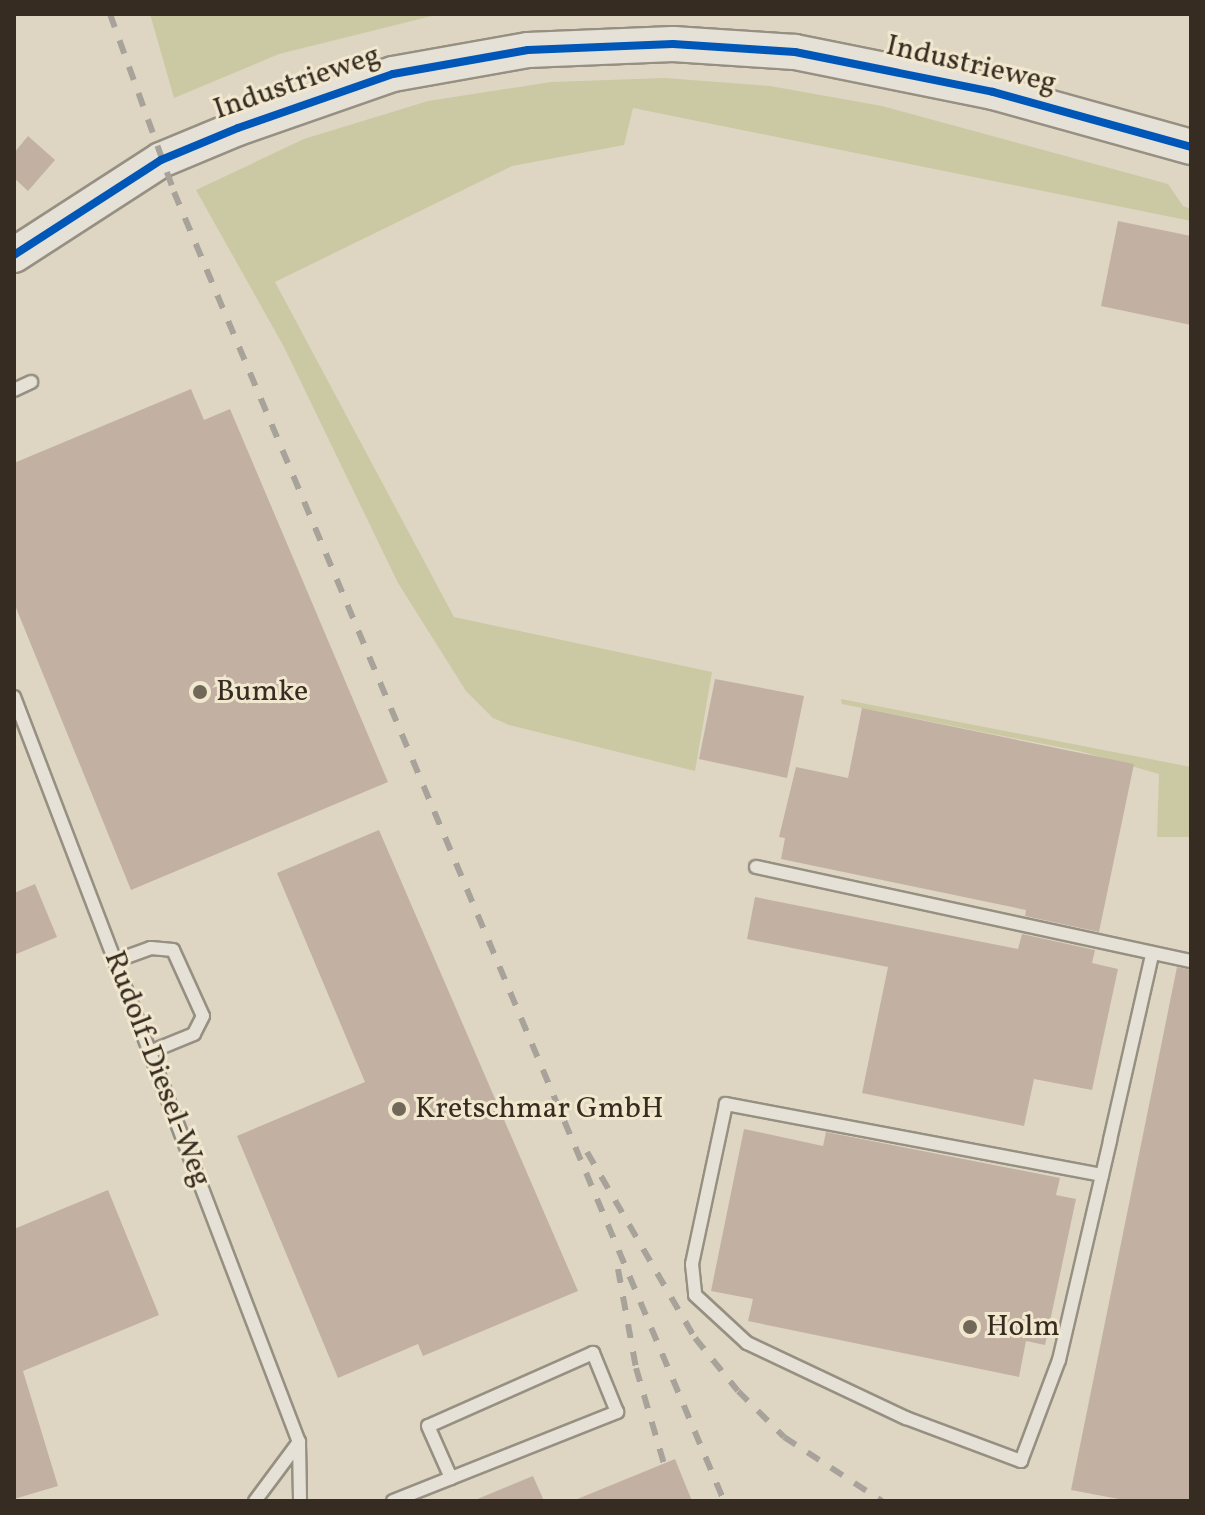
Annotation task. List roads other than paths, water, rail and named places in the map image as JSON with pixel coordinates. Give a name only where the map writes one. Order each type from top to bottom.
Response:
[{"type":"street","name":"Industrieweg","points":[[14,255],[161,160],[238,128],[393,74],[528,50],[673,44],[795,52],[993,92],[1191,147]]},
{"type":"lane","points":[[14,390],[31,382]]},
{"type":"lane","name":"Rudolf-Diesel-Weg","points":[[14,697],[299,1442],[300,1501]]},
{"type":"lane","points":[[756,867],[1191,961]]},
{"type":"lane","points":[[115,961],[151,948],[173,950],[203,1016],[194,1034],[150,1052]]},
{"type":"lane","points":[[1102,1175],[726,1104],[692,1264],[695,1295],[747,1343],[906,1418],[1021,1461],[1059,1360],[1102,1175],[1152,955]]},
{"type":"lane","points":[[393,1501],[451,1478],[617,1412],[593,1353],[428,1426],[451,1478]]},
{"type":"lane","points":[[255,1501],[299,1442]]},
{"type":"railway","points":[[110,14],[174,192],[724,1501]]},
{"type":"railway","points":[[587,1152],[695,1338],[738,1391],[784,1437],[882,1501]]},
{"type":"railway","points":[[618,1269],[636,1368],[664,1464]]},
{"type":"place","name":"Bumke","points":[[200,692]]},
{"type":"place","name":"Kretschmar GmbH","points":[[399,1109]]},
{"type":"place","name":"Holm","points":[[970,1327]]}]
